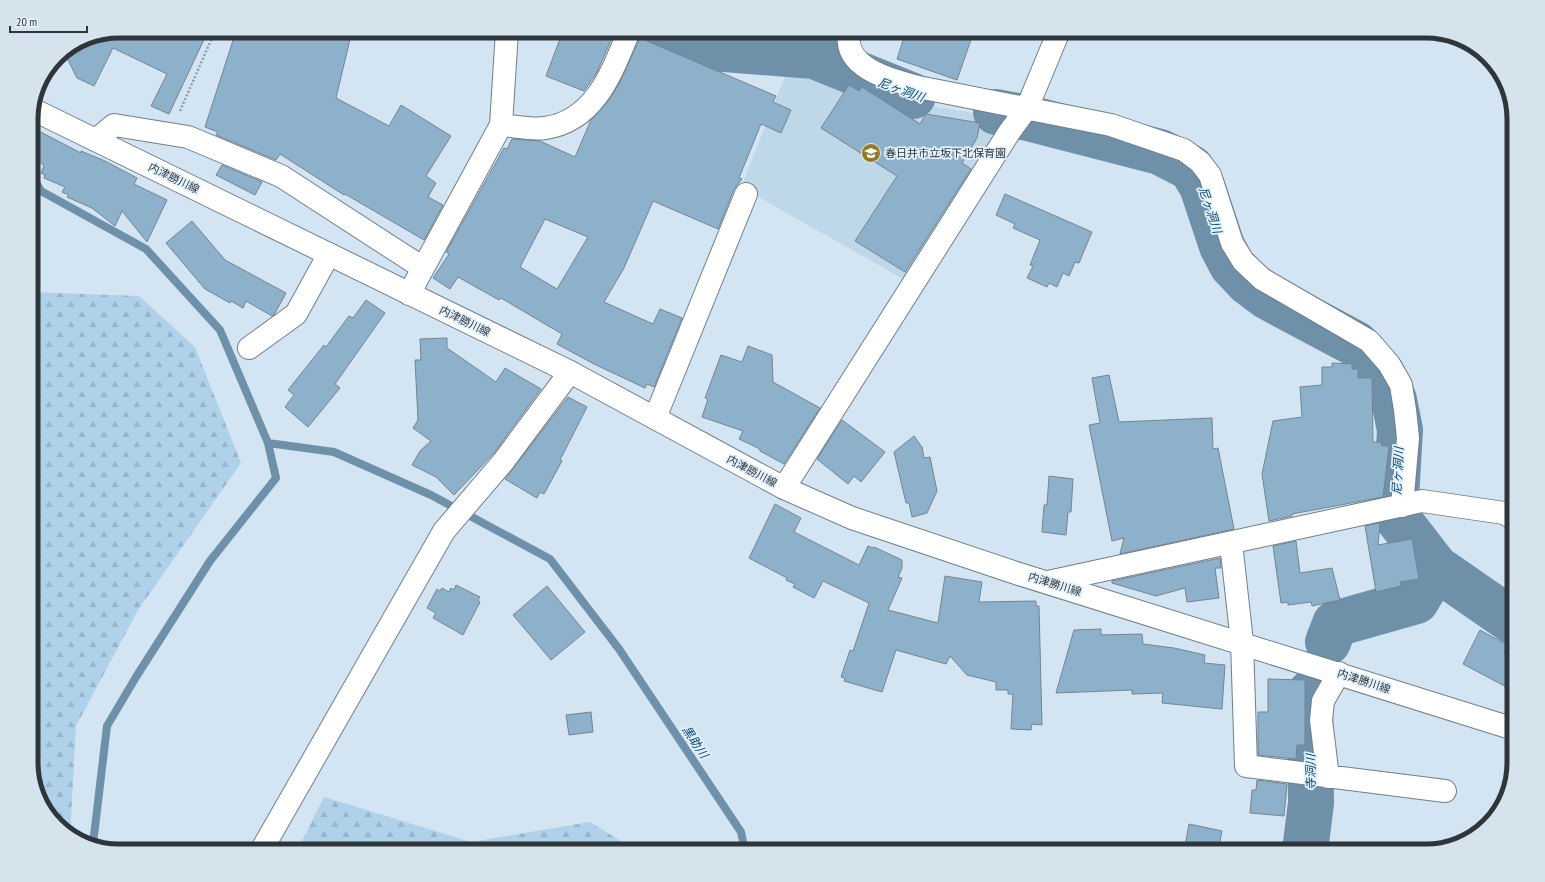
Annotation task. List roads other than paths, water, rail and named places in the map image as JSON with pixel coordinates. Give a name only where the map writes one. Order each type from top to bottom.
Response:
[{"type":"street","points":[[409,294],[501,125],[507,38]]},
{"type":"street","points":[[501,125],[544,128],[570,122],[588,106],[610,77],[626,38]]},
{"type":"street","points":[[850,38],[849,50],[855,59],[886,78],[918,87],[1111,125],[1184,150],[1200,162],[1210,176],[1232,242],[1243,261],[1262,279],[1369,341],[1389,364],[1401,385],[1406,410],[1408,438],[1402,506]]},
{"type":"street","points":[[784,488],[1026,108],[1056,38]]},
{"type":"street","name":"内津勝川線","points":[[38,112],[570,372],[784,488],[852,518],[1048,582],[1507,727]]},
{"type":"street","points":[[96,140],[114,125],[188,137],[281,176],[423,268]]},
{"type":"street","points":[[655,418],[746,194]]},
{"type":"street","points":[[249,348],[296,314],[329,254]]},
{"type":"street","points":[[265,844],[444,531],[503,462],[570,372]]},
{"type":"street","points":[[1048,582],[1422,501],[1504,513],[1507,515]]},
{"type":"street","points":[[1231,542],[1242,642],[1246,766],[1445,792]]},
{"type":"street","points":[[1328,777],[1321,720],[1323,701],[1339,673]]},
{"type":"waterway","name":"尼ヶ洞川","points":[[670,38],[699,47],[814,56],[913,96]]},
{"type":"waterway","name":"尼ヶ洞川","points":[[996,112],[1028,118],[1160,152],[1191,168],[1202,186],[1222,246],[1232,265],[1248,282],[1268,297],[1356,344],[1382,374],[1394,400],[1400,430],[1395,515],[1436,568],[1507,617]]},
{"type":"waterway","name":"黒助川","points":[[38,186],[41,191],[146,249],[220,330],[268,443],[334,452],[431,495],[550,559],[619,649],[741,832],[744,844]]},
{"type":"waterway","points":[[94,840],[107,726],[136,677],[210,561],[276,478],[268,443]]},
{"type":"waterway","name":"寺洞川","points":[[1328,642],[1335,624],[1416,601],[1436,568]]},
{"type":"waterway","name":"寺洞川","points":[[1306,844],[1311,803],[1310,693]]},
{"type":"place","name":"春日井市立坂下北保育園","points":[[871,153]]}]
